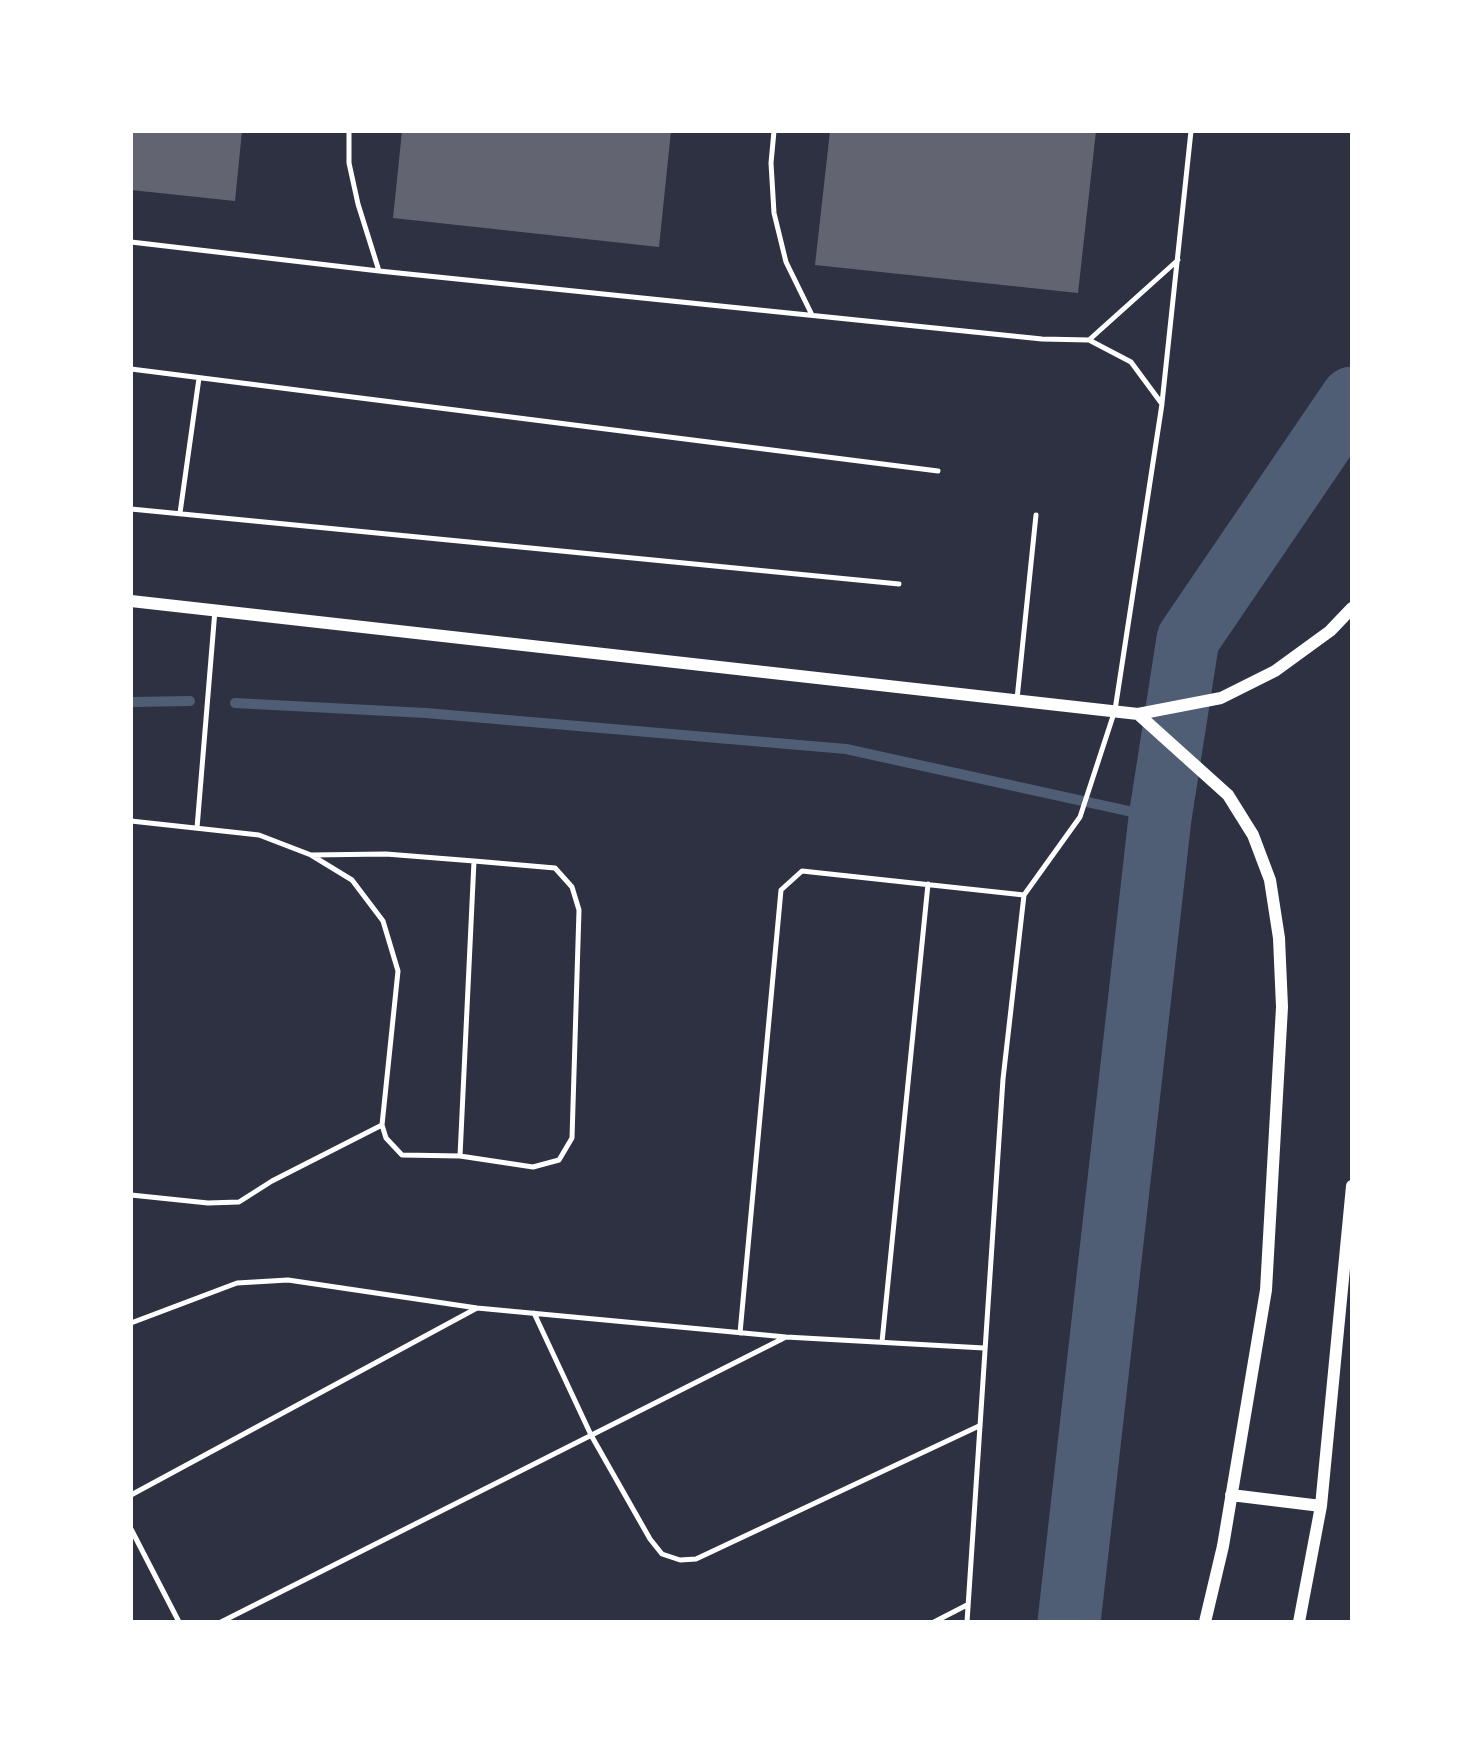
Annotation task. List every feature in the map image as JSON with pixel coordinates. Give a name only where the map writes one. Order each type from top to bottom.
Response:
[{"type":"street","points":[[131,601],[1138,714],[1221,698],[1275,671],[1330,631],[1352,608]]},
{"type":"street","points":[[1138,714],[1228,794],[1253,835],[1270,880],[1279,938],[1282,1007],[1266,1290],[1223,1546],[1205,1622]]},
{"type":"street","points":[[1300,1622],[1321,1506],[1352,1186]]},
{"type":"street","points":[[1231,1495],[1321,1506]]},
{"type":"lane","points":[[349,131],[349,163],[358,204],[379,271]]},
{"type":"lane","points":[[774,131],[771,163],[774,213],[786,262],[812,315]]},
{"type":"lane","points":[[967,1622],[1003,1079],[1024,895],[1080,817],[1115,710],[1162,404],[1191,131]]},
{"type":"lane","points":[[131,242],[379,271],[1042,339],[1089,340],[1131,362],[1162,404]]},
{"type":"lane","points":[[1089,340],[1178,260]]},
{"type":"lane","points":[[131,369],[938,471]]},
{"type":"lane","points":[[180,513],[199,378]]},
{"type":"lane","points":[[131,509],[900,584]]},
{"type":"lane","points":[[1017,699],[1036,515]]},
{"type":"lane","points":[[198,828],[215,610]]},
{"type":"lane","points":[[131,821],[259,835],[312,855],[352,880],[383,921],[398,971],[382,1125],[386,1138],[402,1155],[460,1156],[533,1167],[559,1160],[572,1138],[579,910],[572,887],[555,868],[386,854],[312,855]]},
{"type":"lane","points":[[460,1156],[474,861]]},
{"type":"lane","points":[[740,1333],[781,890],[802,871],[1024,895]]},
{"type":"lane","points":[[882,1342],[929,884]]},
{"type":"lane","points":[[131,1195],[208,1203],[239,1202],[272,1181],[382,1125]]},
{"type":"lane","points":[[131,1323],[237,1283],[288,1280],[477,1308],[786,1337],[984,1348]]},
{"type":"lane","points":[[131,1495],[477,1308]]},
{"type":"lane","points":[[534,1313],[592,1435],[650,1539],[662,1554],[680,1560],[696,1559],[979,1426]]},
{"type":"lane","points":[[221,1622],[786,1337]]},
{"type":"lane","points":[[131,1529],[179,1622]]},
{"type":"lane","points":[[934,1622],[967,1605]]},
{"type":"building","points":[[131,131],[242,131],[235,201],[131,190]]},
{"type":"building","points":[[402,131],[671,131],[659,247],[393,218]]},
{"type":"building","points":[[830,131],[1096,131],[1078,293],[815,265]]},
{"type":"waterway","points":[[1069,1622],[1160,818],[1188,639],[1352,398]]},
{"type":"waterway","points":[[131,702],[190,701]]},
{"type":"waterway","points":[[235,703],[426,713],[846,749],[1160,818]]}]
